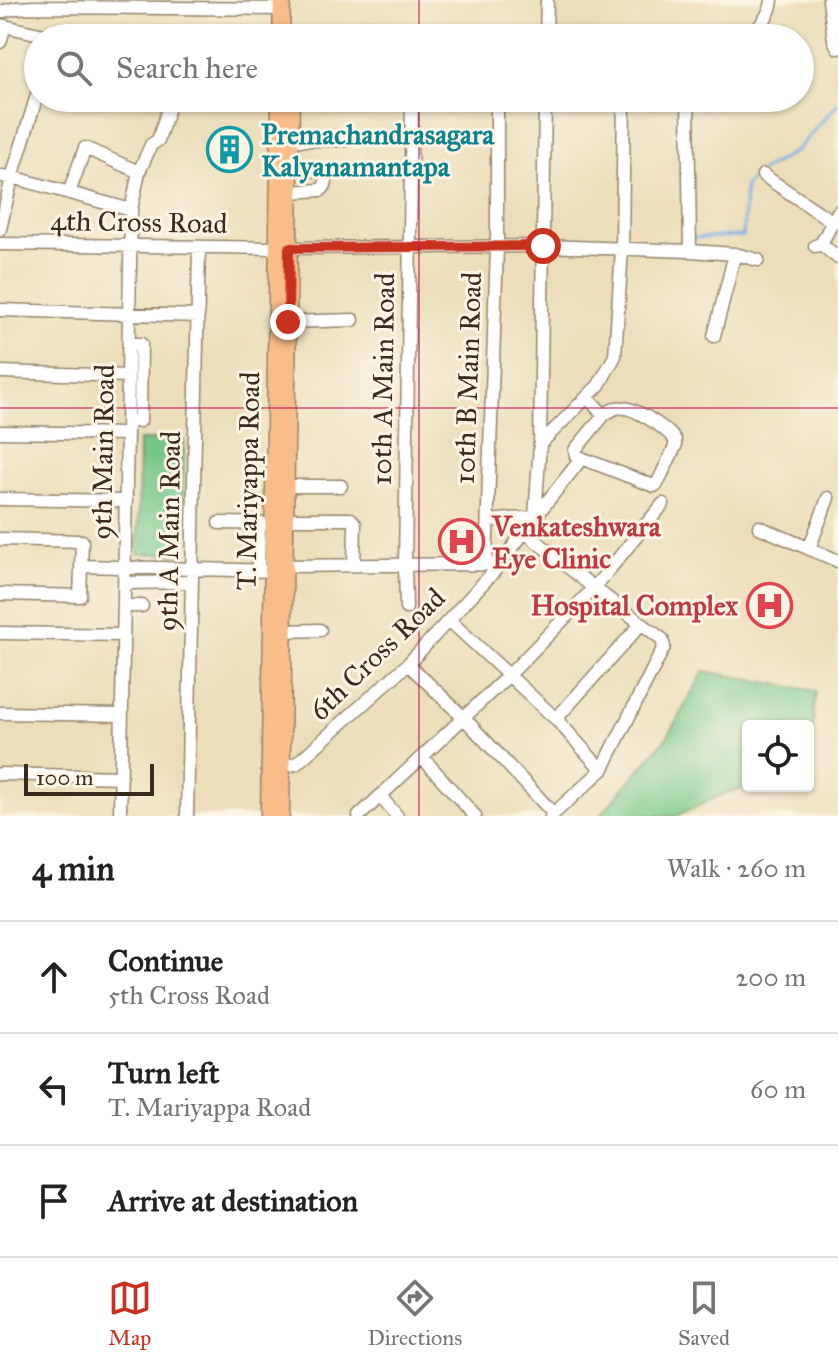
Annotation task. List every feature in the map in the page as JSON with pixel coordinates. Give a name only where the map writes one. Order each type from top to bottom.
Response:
[{"type":"main road","points":[[283,24],[285,3]]},
{"type":"main road","points":[[285,3],[289,24]]},
{"type":"main road","name":"T. Mariyappa Road","points":[[272,522],[286,486],[288,322],[280,112]]},
{"type":"main road","name":"T. Mariyappa Road","points":[[269,816],[272,522],[283,248],[290,192],[291,112]]},
{"type":"main road","name":"T. Mariyappa Road","points":[[272,569],[284,631],[281,816]]},
{"type":"street","points":[[546,24],[547,0]]},
{"type":"street","points":[[761,24],[772,6],[772,0]]},
{"type":"street","points":[[829,0],[834,40],[838,48]]},
{"type":"street","points":[[0,12],[35,7],[285,3]]},
{"type":"street","points":[[0,42],[2,25],[24,30]]},
{"type":"street","points":[[0,229],[6,177],[30,112]]},
{"type":"street","name":"9th Main Road","points":[[120,816],[131,210],[139,172],[152,144],[158,140],[167,112]]},
{"type":"street","name":"10th A Main Road","points":[[406,608],[412,112]]},
{"type":"street","name":"10th B Main Road","points":[[493,565],[488,521],[497,247],[497,112]]},
{"type":"street","points":[[488,521],[535,517],[540,444],[545,112]]},
{"type":"street","points":[[540,444],[599,385],[615,356],[622,249],[624,112]]},
{"type":"street","points":[[688,112],[690,251]]},
{"type":"street","points":[[291,140],[348,140]]},
{"type":"street","points":[[69,193],[85,148],[139,172]]},
{"type":"street","points":[[290,168],[319,171],[327,179],[321,190],[290,192]]},
{"type":"street","points":[[763,175],[835,217],[818,245],[838,258]]},
{"type":"street","points":[[6,177],[131,210]]},
{"type":"street","name":"4th Cross Road","points":[[0,244],[283,248],[543,246],[690,251],[735,254],[758,260]]},
{"type":"street","name":"9th A Main Road","points":[[187,816],[199,247]]},
{"type":"street","points":[[714,336],[735,254]]},
{"type":"street","points":[[0,310],[198,316]]},
{"type":"street","points":[[288,322],[353,320]]},
{"type":"street","points":[[0,432],[127,428],[140,421],[141,344],[129,344]]},
{"type":"street","points":[[0,372],[128,376]]},
{"type":"street","points":[[582,458],[654,486],[675,447],[675,440],[670,434],[642,414],[615,408],[604,415],[587,397]]},
{"type":"street","name":"6th Cross Road","points":[[282,766],[296,764],[408,664],[449,620],[493,565],[525,532],[582,458],[576,456],[575,450],[604,415]]},
{"type":"street","points":[[286,486],[341,486]]},
{"type":"street","points":[[809,549],[828,498]]},
{"type":"street","points":[[0,499],[126,501]]},
{"type":"street","points":[[359,816],[509,675],[594,588],[663,504]]},
{"type":"street","points":[[219,523],[351,519],[355,524],[354,565]]},
{"type":"street","points":[[272,522],[272,569]]},
{"type":"street","points":[[759,527],[838,561]]},
{"type":"street","points":[[408,664],[463,717],[552,815],[602,770],[664,647],[662,639],[525,532]]},
{"type":"street","points":[[0,539],[82,541],[80,596],[0,594]]},
{"type":"street","name":"6th Cross Road","points":[[191,575],[354,565],[493,565]]},
{"type":"street","points":[[81,566],[157,568],[191,575]]},
{"type":"street","points":[[157,568],[157,582]]},
{"type":"street","points":[[125,583],[157,582],[191,575]]},
{"type":"street","points":[[124,606],[142,606]]},
{"type":"street","points":[[175,613],[191,613]]},
{"type":"street","points":[[449,620],[556,719],[602,770]]},
{"type":"street","points":[[556,719],[642,623]]},
{"type":"street","points":[[284,631],[320,630]]},
{"type":"street","points":[[0,633],[123,635]]},
{"type":"street","points":[[0,713],[122,715]]},
{"type":"street","points":[[422,757],[475,816]]},
{"type":"street","points":[[0,774],[120,777]]},
{"type":"street","points":[[380,796],[397,816]]},
{"type":"green space","points":[[139,440],[184,440],[182,554],[138,554]]},
{"type":"green space","points":[[704,671],[816,691],[813,720],[742,720],[742,789],[676,816],[600,816],[668,736]]},
{"type":"waterway","points":[[693,238],[743,236],[745,186],[759,172],[796,151],[838,103]]},
{"type":"place","name":"Premachandrasagara Kalyanamantapa","points":[[230,150]]},
{"type":"place","name":"Venkateshwara Eye Clinic","points":[[461,542]]},
{"type":"place","name":"Hospital Complex","points":[[769,605]]},
{"type":"route","points":[[288,322],[289,248],[543,246]]}]
